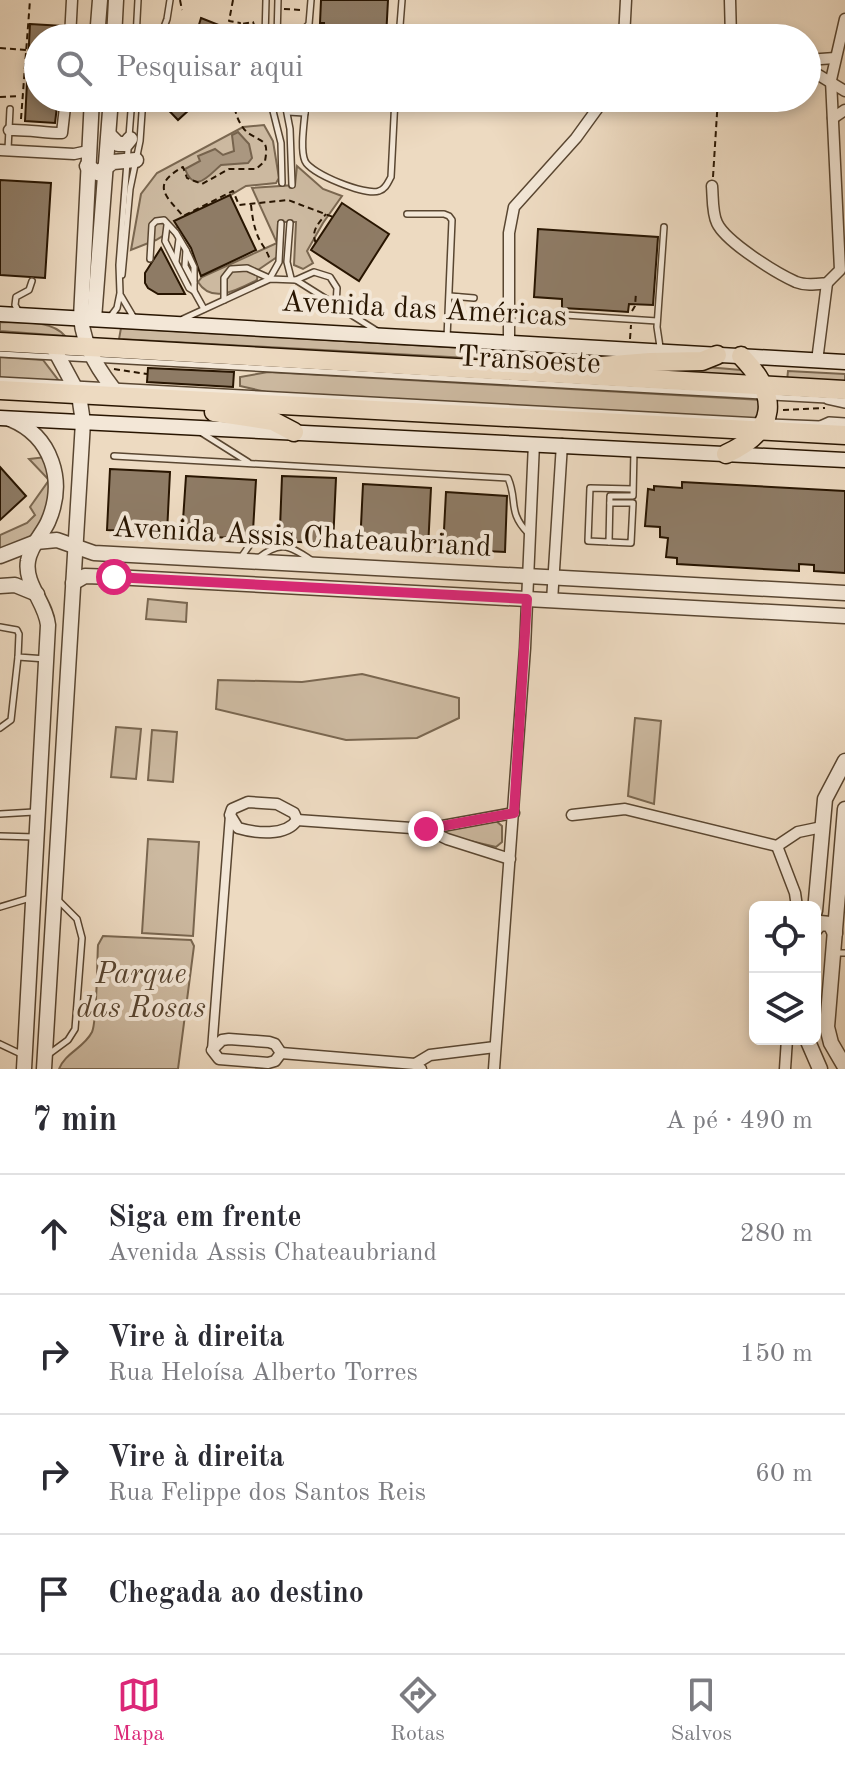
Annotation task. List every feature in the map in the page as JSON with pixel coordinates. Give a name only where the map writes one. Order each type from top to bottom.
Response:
[{"type":"highway","points":[[0,333],[19,335],[51,349]]},
{"type":"highway","name":"Avenida das Américas","points":[[0,342],[92,353],[543,373],[772,394],[845,390]]},
{"type":"highway","points":[[543,373],[564,367],[702,361],[717,355]]},
{"type":"highway","points":[[726,454],[740,448],[769,424],[772,394],[741,356]]},
{"type":"highway","points":[[0,390],[116,391],[185,401],[769,424],[845,435]]},
{"type":"highway","points":[[185,401],[206,410],[278,422],[294,432]]},
{"type":"street","points":[[71,24],[72,0]]},
{"type":"street","points":[[98,24],[100,0]]},
{"type":"street","points":[[115,24],[116,0]]},
{"type":"street","points":[[625,24],[626,0]]},
{"type":"street","points":[[730,0],[731,24]]},
{"type":"street","points":[[712,186],[715,220],[724,235],[738,247],[797,282],[809,285],[827,283],[843,270],[831,80],[845,19]]},
{"type":"street","points":[[821,59],[835,58]]},
{"type":"street","points":[[821,75],[845,91]]},
{"type":"street","points":[[833,118],[845,110]]},
{"type":"street","points":[[9,130],[62,133],[64,112]]},
{"type":"street","points":[[90,112],[83,157],[94,319],[92,353],[116,391]]},
{"type":"street","points":[[90,271],[108,160],[110,112]]},
{"type":"street","points":[[509,343],[509,233],[514,207],[576,138],[595,112]]},
{"type":"street","points":[[109,135],[118,144],[126,144],[130,139]]},
{"type":"street","points":[[4,150],[83,157],[100,148],[113,162],[132,160]]},
{"type":"street","points":[[83,157],[98,173],[108,160]]},
{"type":"street","points":[[817,361],[827,283]]},
{"type":"street","name":"Avenida das Américas","points":[[0,314],[845,362]]},
{"type":"street","points":[[5,419],[25,425],[35,433],[49,453],[55,472],[54,504],[29,555],[28,570],[47,615],[47,659],[24,1062],[44,1063],[83,422],[76,390],[51,349]]},
{"type":"street","points":[[5,419],[845,460]]},
{"type":"street","points":[[494,1069],[514,813],[534,443]]},
{"type":"street","points":[[552,601],[562,444]]},
{"type":"street","name":"Avenida Assis Chateaubriand","points":[[36,542],[57,540],[94,553],[845,593]]},
{"type":"street","points":[[0,556],[36,542]]},
{"type":"street","points":[[114,577],[107,565],[116,554]]},
{"type":"street","points":[[449,594],[459,585],[451,572]]},
{"type":"street","name":"Avenida Assis Chateaubriand","points":[[73,583],[85,576],[114,577],[845,616]]},
{"type":"street","points":[[0,586],[15,585],[37,594]]},
{"type":"street","points":[[731,611],[738,606],[740,599],[732,588]]},
{"type":"street","points":[[767,613],[760,601],[768,590]]},
{"type":"street","points":[[44,722],[53,729],[64,724]]},
{"type":"street","points":[[816,901],[825,799],[845,761]]},
{"type":"street","points":[[281,1053],[275,1061],[254,1063],[219,1059],[212,1050],[230,815],[238,805],[248,802],[277,804],[294,813],[297,820]]},
{"type":"street","points":[[572,815],[625,809],[777,846],[798,832],[822,827]]},
{"type":"street","points":[[845,809],[838,944],[822,1001],[828,1035],[845,1067]]},
{"type":"street","points":[[297,820],[426,829],[514,813]]},
{"type":"street","points":[[230,815],[232,822],[246,830],[278,832],[293,826],[297,820]]},
{"type":"street","points":[[426,829],[510,859]]},
{"type":"street","points":[[777,846],[796,901]]},
{"type":"street","points":[[35,896],[54,897]]},
{"type":"street","points":[[821,923],[834,928],[838,944]]},
{"type":"street","points":[[212,1050],[222,1040],[229,1039],[269,1042],[275,1044],[281,1053]]},
{"type":"street","points":[[785,1069],[787,1045]]},
{"type":"street","points":[[810,1045],[820,1069]]},
{"type":"street","points":[[281,1053],[418,1066],[430,1055],[495,1047]]},
{"type":"lane","points":[[137,24],[138,0]]},
{"type":"lane","points":[[165,24],[170,0]]},
{"type":"lane","points":[[265,24],[266,0]]},
{"type":"lane","points":[[277,24],[278,0]]},
{"type":"lane","points":[[309,24],[311,0]]},
{"type":"lane","points":[[400,24],[402,0]]},
{"type":"lane","points":[[4,150],[10,109]]},
{"type":"lane","points":[[94,319],[117,308],[120,293],[119,265],[132,160],[131,112]]},
{"type":"lane","points":[[132,160],[140,141],[142,112]]},
{"type":"lane","points":[[273,112],[281,143],[282,183]]},
{"type":"lane","points":[[292,185],[288,112],[305,113],[303,158],[308,167],[367,192],[380,191],[391,177],[394,112]]},
{"type":"lane","points":[[292,157],[303,158]]},
{"type":"lane","points":[[407,214],[449,216],[453,226],[447,339]]},
{"type":"lane","points":[[150,259],[152,225],[160,220],[168,224],[186,250],[185,266],[204,309]]},
{"type":"lane","points":[[174,324],[270,279],[279,262],[281,223]]},
{"type":"lane","points":[[290,223],[287,262],[294,280],[385,336]]},
{"type":"lane","points":[[168,224],[164,239],[189,288],[194,291]]},
{"type":"lane","points":[[662,352],[657,321],[664,227]]},
{"type":"lane","points":[[176,264],[179,238]]},
{"type":"lane","points":[[224,300],[224,278],[231,269],[242,266],[270,279],[294,280],[314,272],[330,277],[337,288],[336,306]]},
{"type":"lane","points":[[20,315],[15,305],[16,297],[29,290],[32,281]]},
{"type":"lane","points":[[120,293],[137,322]]},
{"type":"lane","points":[[450,296],[474,298]]},
{"type":"lane","points":[[550,314],[657,321]]},
{"type":"lane","points":[[0,354],[51,349]]},
{"type":"lane","name":"Transoeste","points":[[92,353],[158,366],[233,367],[772,394],[824,399],[833,404],[845,403]]},
{"type":"lane","points":[[0,380],[76,390]]},
{"type":"lane","name":"Transoeste","points":[[116,391],[154,385],[209,387],[229,388],[237,392],[769,424],[819,424],[829,420],[845,423]]},
{"type":"lane","points":[[195,428],[248,462]]},
{"type":"lane","points":[[609,542],[610,496],[633,496],[634,449]]},
{"type":"lane","points":[[114,456],[508,478],[513,512],[529,535]]},
{"type":"lane","points":[[610,503],[633,503],[631,543],[588,541],[590,488],[633,489]]},
{"type":"lane","points":[[239,561],[260,532],[278,535]]},
{"type":"lane","points":[[0,627],[17,630],[18,657],[11,720],[0,728]]},
{"type":"lane","points":[[18,657],[47,659]]},
{"type":"lane","points":[[0,814],[39,812]]},
{"type":"lane","points":[[0,836],[38,837]]},
{"type":"lane","points":[[0,907],[35,896]]},
{"type":"lane","points":[[44,1063],[75,1029],[82,938],[77,919],[54,897]]},
{"type":"lane","points":[[0,1044],[24,1062]]},
{"type":"path","points":[[28,24],[30,0]]},
{"type":"path","points":[[180,0],[182,10]]},
{"type":"path","points":[[233,0],[229,21],[240,24]]},
{"type":"path","points":[[284,9],[307,10]]},
{"type":"path","points":[[0,48],[24,50]]},
{"type":"path","points":[[21,129],[24,68]]},
{"type":"path","points":[[0,97],[21,96]]},
{"type":"path","points":[[236,112],[248,133],[263,140],[265,161],[256,169],[229,169],[202,184],[187,178],[183,167],[167,178],[165,195],[169,203],[183,216],[233,191],[239,205],[288,200],[333,217]]},
{"type":"path","points":[[712,186],[717,112]]},
{"type":"path","points":[[251,203],[254,229],[269,253],[269,265]]},
{"type":"path","points":[[316,243],[315,228],[327,213]]},
{"type":"path","points":[[113,369],[147,374]]},
{"type":"path","points":[[772,394],[783,410]]},
{"type":"path","points":[[769,424],[783,410],[834,408]]},
{"type":"green space","points":[[264,125],[273,141],[279,178],[276,183],[246,186],[156,240],[131,250],[141,194],[157,173],[243,127]]},
{"type":"green space","points":[[297,166],[323,189],[342,196],[307,251],[313,263],[303,269],[294,265],[296,222],[278,222],[277,257],[258,270],[257,280],[226,293],[211,293],[204,289],[198,282],[202,277],[277,243],[252,188],[295,185]]},
{"type":"green space","points":[[0,322],[44,324],[65,336],[0,331]]},
{"type":"green space","points":[[121,328],[602,356],[632,361],[600,365],[119,339]]},
{"type":"green space","points":[[0,357],[43,360],[59,381],[0,378]]},
{"type":"green space","points":[[695,366],[741,370],[749,376],[611,371]]},
{"type":"green space","points":[[788,371],[845,374],[845,384],[787,381]]},
{"type":"green space","points":[[268,372],[762,400],[760,419],[271,393],[240,386],[240,377]]},
{"type":"green space","points":[[46,457],[51,487],[45,517],[31,538],[0,552],[0,535],[27,523],[35,515],[30,507],[49,480],[29,459]]},
{"type":"green space","points":[[148,599],[187,603],[186,622],[146,619]]},
{"type":"green space","points":[[362,674],[459,698],[459,718],[417,738],[346,740],[216,709],[218,680],[302,682]]},
{"type":"green space","points":[[635,718],[661,721],[654,804],[628,796]]},
{"type":"green space","points":[[116,727],[141,729],[136,779],[111,777]]},
{"type":"green space","points":[[152,730],[177,732],[173,782],[148,780]]},
{"type":"green space","points":[[496,821],[502,826],[502,842],[496,847],[446,833],[447,828]]},
{"type":"green space","points":[[148,839],[199,842],[193,936],[142,933]]},
{"type":"green space","name":"Parque das Rosas","points":[[103,936],[191,940],[194,946],[178,1069],[59,1069],[94,1026],[98,945]]},
{"type":"shaded area","points":[[238,132],[249,144],[252,158],[248,163],[221,165],[198,182],[189,177],[185,169],[200,161],[198,156],[215,149],[223,155],[234,151],[232,135]]},
{"type":"building","points":[[321,0],[388,0],[387,24],[320,23]]},
{"type":"building","points":[[201,18],[216,24],[199,24]]},
{"type":"building","points":[[25,112],[56,112],[55,123],[25,121]]},
{"type":"building","points":[[170,112],[187,112],[178,120]]},
{"type":"building","points":[[0,180],[51,183],[45,278],[0,275]]},
{"type":"building","points":[[230,195],[256,250],[201,276],[191,248],[174,221]]},
{"type":"building","points":[[342,203],[389,234],[359,281],[311,250]]},
{"type":"building","points":[[538,229],[658,237],[653,305],[629,304],[628,312],[562,308],[562,299],[534,297]]},
{"type":"building","points":[[161,248],[185,294],[158,294],[145,283],[145,273]]},
{"type":"building","points":[[148,368],[234,372],[233,387],[147,382]]},
{"type":"building","points":[[0,467],[26,496],[0,520]]},
{"type":"building","points":[[110,469],[170,472],[167,533],[107,530]]},
{"type":"building","points":[[186,476],[256,480],[253,531],[247,539],[182,535]]},
{"type":"building","points":[[282,476],[336,478],[333,544],[283,541],[280,528]]},
{"type":"building","points":[[682,482],[845,491],[845,573],[814,571],[814,565],[799,564],[799,571],[677,564],[677,558],[666,557],[668,538],[660,537],[660,527],[645,526],[648,489],[654,490],[654,486],[682,488]]},
{"type":"building","points":[[363,484],[431,488],[428,549],[360,546]]},
{"type":"building","points":[[446,492],[507,496],[505,552],[443,549]]},
{"type":"route","points":[[114,577],[527,599],[514,813],[426,829]]}]
